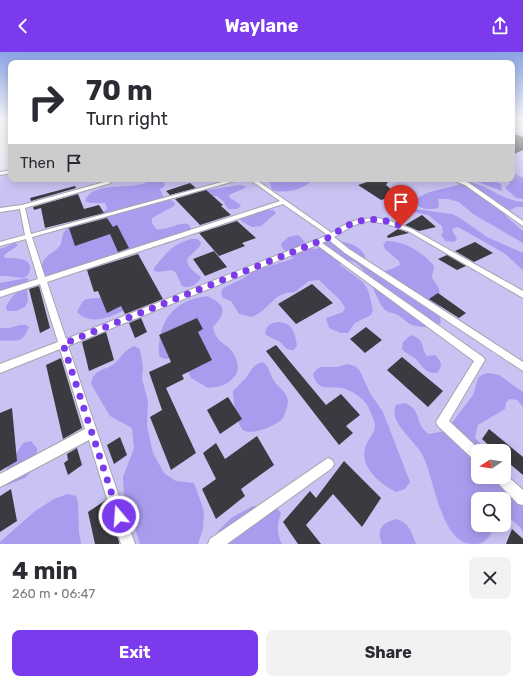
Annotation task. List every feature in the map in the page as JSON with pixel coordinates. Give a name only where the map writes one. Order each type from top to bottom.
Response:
[{"type":"lane","points":[[0,244],[229,182]]},
{"type":"lane","points":[[256,182],[327,232],[330,237],[347,251],[523,367]]},
{"type":"lane","points":[[462,182],[467,184],[523,224]]},
{"type":"lane","points":[[0,210],[22,207],[108,183]]},
{"type":"lane","points":[[0,294],[283,202]]},
{"type":"lane","points":[[22,207],[28,236],[128,544]]},
{"type":"lane","points":[[0,369],[330,237],[343,226],[356,221],[372,219],[392,222],[417,234],[523,295]]},
{"type":"lane","points":[[317,242],[480,360],[442,422],[471,449]]},
{"type":"lane","points":[[0,481],[92,432]]},
{"type":"lane","points":[[215,544],[328,464]]},
{"type":"lane","points":[[507,484],[523,499]]},
{"type":"shaded area","points":[[515,141],[523,141],[523,544],[0,544],[0,174],[8,172],[8,182],[515,182]]},
{"type":"shaded area","points":[[515,174],[523,178],[523,199],[516,198],[505,188],[509,182],[515,182]]},
{"type":"shaded area","points":[[149,182],[164,182],[164,187],[160,189],[163,196],[173,201],[175,204],[152,218],[152,223],[156,229],[168,228],[180,224],[188,224],[191,228],[186,235],[167,244],[143,245],[48,276],[42,274],[42,264],[44,260],[59,247],[63,234],[67,228],[106,210],[107,208],[105,203],[90,203],[85,201],[88,195],[94,191],[108,187],[138,185]]},
{"type":"shaded area","points":[[270,182],[310,182],[305,186],[294,190],[283,192],[272,190]]},
{"type":"shaded area","points":[[462,182],[472,182],[508,199],[523,202],[523,207],[516,207],[504,213],[523,231],[523,243],[473,214],[459,202],[448,199],[438,199],[438,208],[431,209],[418,206],[416,203],[415,200],[425,194]]},
{"type":"shaded area","points":[[478,182],[496,182],[501,184],[502,191]]},
{"type":"shaded area","points":[[241,185],[247,187],[229,195],[230,198],[241,205],[237,209],[228,209],[223,201],[217,196],[191,196],[194,192]]},
{"type":"shaded area","points":[[414,209],[452,214],[487,237],[523,253],[523,270],[504,253],[458,227],[452,230],[457,239],[454,242],[445,241],[441,235],[443,232],[442,226],[428,215],[414,212]]},
{"type":"shaded area","points":[[266,210],[273,210],[276,213],[261,226],[252,227],[240,219],[242,217]]},
{"type":"shaded area","points":[[298,235],[309,247],[315,249],[319,248],[325,241],[352,244],[364,254],[366,267],[374,271],[392,269],[400,265],[399,261],[386,250],[383,245],[386,241],[393,241],[413,248],[425,256],[434,266],[432,278],[439,288],[441,323],[429,327],[416,326],[408,323],[399,315],[385,310],[362,269],[356,263],[348,261],[340,263],[340,265],[363,282],[368,290],[373,310],[371,315],[355,323],[348,333],[341,333],[329,328],[326,318],[343,312],[345,308],[340,300],[319,280],[309,281],[295,292],[286,293],[277,297],[261,312],[252,317],[239,314],[231,301],[223,298],[221,293],[223,288],[242,279],[254,271],[292,259],[293,257],[282,248],[281,244],[288,237]]},
{"type":"shaded area","points":[[191,239],[197,239],[201,242],[200,246],[187,259],[188,265],[201,277],[196,284],[188,287],[182,286],[176,273],[172,270],[158,272],[154,271],[154,268],[170,250]]},
{"type":"shaded area","points":[[15,243],[18,245],[7,252],[4,256],[5,258],[15,258],[27,262],[30,266],[28,275],[22,278],[0,276],[0,249]]},
{"type":"shaded area","points":[[26,278],[29,279],[26,283],[0,292],[0,283]]},
{"type":"shaded area","points":[[26,288],[28,301],[25,307],[16,311],[7,311],[6,307],[11,298],[19,291]]},
{"type":"shaded area","points":[[131,295],[134,306],[105,318],[90,319],[83,317],[77,312],[82,302],[86,299]]},
{"type":"shaded area","points":[[207,296],[218,302],[221,306],[221,317],[213,327],[217,338],[231,350],[236,357],[238,366],[236,374],[229,382],[208,388],[191,378],[187,369],[173,358],[164,359],[159,356],[161,333],[164,323],[170,315],[176,308],[185,302],[195,298]]},
{"type":"shaded area","points":[[277,322],[286,324],[294,332],[297,345],[294,350],[287,349],[280,342],[265,334],[268,326]]},
{"type":"shaded area","points":[[26,325],[29,327],[24,337],[18,340],[0,341],[0,328],[9,328]]},
{"type":"shaded area","points":[[411,335],[421,341],[427,356],[435,355],[439,360],[441,366],[437,373],[427,371],[416,359],[402,349],[403,342]]},
{"type":"shaded area","points":[[134,346],[140,349],[143,367],[142,379],[148,401],[147,426],[153,453],[164,473],[176,481],[194,483],[204,511],[203,528],[198,544],[140,544],[124,494],[123,477],[134,448],[132,428],[110,416],[91,384],[94,375],[97,372],[111,366],[125,352]]},
{"type":"shaded area","points":[[263,362],[268,368],[274,381],[286,395],[288,401],[285,413],[279,422],[257,431],[247,432],[243,430],[237,418],[233,391],[245,379],[254,366]]},
{"type":"shaded area","points":[[347,364],[355,366],[360,371],[370,393],[383,412],[410,482],[405,489],[396,492],[377,479],[367,467],[364,453],[375,425],[372,415],[365,402],[349,390],[337,387],[324,387],[318,384],[315,380],[313,374],[320,367],[336,367]]},
{"type":"shaded area","points":[[488,373],[499,375],[523,392],[523,407],[517,400],[510,399],[506,402],[505,409],[478,425],[475,438],[481,444],[471,444],[471,484],[511,484],[511,478],[523,495],[523,531],[511,520],[511,492],[471,492],[471,532],[492,532],[489,537],[480,544],[472,544],[461,541],[453,533],[446,522],[423,456],[399,425],[395,418],[394,411],[396,405],[405,403],[414,409],[421,426],[429,434],[444,431],[448,428],[473,395],[478,378]]},
{"type":"shaded area","points":[[31,441],[37,448],[33,469],[25,478],[7,485],[2,476],[23,443]]},
{"type":"shaded area","points":[[68,494],[76,496],[78,503],[81,544],[0,544],[0,542],[35,511],[54,499]]},
{"type":"shaded area","points":[[253,506],[277,508],[281,513],[278,528],[282,544],[215,544],[218,531],[231,518]]},
{"type":"shaded area","points":[[396,519],[407,525],[416,544],[382,544],[380,539],[380,531],[382,527],[387,522]]},
{"type":"building","points":[[515,141],[523,141],[523,150],[515,154]]},
{"type":"building","points":[[367,182],[388,182],[386,185],[398,195],[381,200],[358,185]]},
{"type":"building","points":[[190,183],[196,188],[170,195],[166,191]]},
{"type":"building","points":[[75,186],[76,188],[31,201],[30,198]]},
{"type":"building","points":[[206,190],[223,205],[221,206],[231,215],[200,225],[175,199]]},
{"type":"building","points":[[78,194],[84,209],[99,205],[104,213],[45,228],[41,208],[34,210],[33,207]]},
{"type":"building","points":[[422,215],[436,227],[419,231],[405,225]]},
{"type":"building","points":[[107,218],[113,227],[117,225],[129,248],[118,252],[110,234],[75,246],[69,228]]},
{"type":"building","points":[[237,221],[256,238],[242,243],[245,246],[219,256],[199,233]]},
{"type":"building","points":[[398,229],[409,233],[388,238],[387,236]]},
{"type":"building","points":[[475,242],[493,253],[474,262],[455,251]]},
{"type":"building","points":[[214,251],[227,267],[205,276],[193,259]]},
{"type":"building","points":[[138,254],[163,299],[125,314],[121,306],[107,313],[98,291],[94,292],[87,270]]},
{"type":"building","points":[[447,255],[466,266],[457,270],[438,259]]},
{"type":"building","points":[[312,284],[333,303],[296,324],[278,304]]},
{"type":"building","points":[[39,286],[50,328],[40,333],[29,289]]},
{"type":"building","points":[[438,293],[466,313],[459,318],[429,299]]},
{"type":"building","points":[[141,318],[147,332],[135,338],[129,323]]},
{"type":"building","points":[[197,318],[203,329],[198,332],[212,360],[182,375],[184,379],[166,388],[196,453],[171,470],[150,417],[162,410],[149,372],[171,362],[159,335]]},
{"type":"building","points":[[366,327],[382,340],[365,353],[350,339]]},
{"type":"building","points":[[106,332],[114,360],[89,371],[82,342]]},
{"type":"building","points":[[276,345],[326,405],[341,394],[360,415],[346,426],[353,433],[339,445],[266,351]]},
{"type":"building","points":[[402,357],[443,391],[428,407],[387,370]]},
{"type":"building","points":[[61,358],[82,428],[63,439],[46,365]]},
{"type":"building","points":[[228,397],[242,419],[220,434],[207,410]]},
{"type":"building","points":[[12,408],[17,461],[0,471],[0,413]]},
{"type":"building","points":[[489,429],[507,444],[487,444],[482,439]]},
{"type":"building","points":[[257,436],[274,465],[241,489],[245,496],[216,519],[202,489],[216,479],[203,453],[216,443],[225,459]]},
{"type":"building","points":[[120,437],[127,455],[114,464],[107,445]]},
{"type":"building","points":[[511,447],[523,457],[523,475],[511,465]]},
{"type":"building","points":[[77,448],[82,465],[68,475],[64,463],[68,460],[67,454]]},
{"type":"building","points":[[344,461],[381,498],[362,527],[333,494],[306,525],[321,544],[298,544],[283,522],[310,491],[316,498]]},
{"type":"building","points":[[11,489],[17,521],[0,532],[0,496]]},
{"type":"building","points":[[106,500],[119,544],[95,544],[88,512]]},
{"type":"building","points":[[512,529],[523,539],[523,544],[506,544]]},
{"type":"route","points":[[119,516],[63,344],[330,237],[343,226],[356,221],[372,219],[392,222],[401,226]]}]
